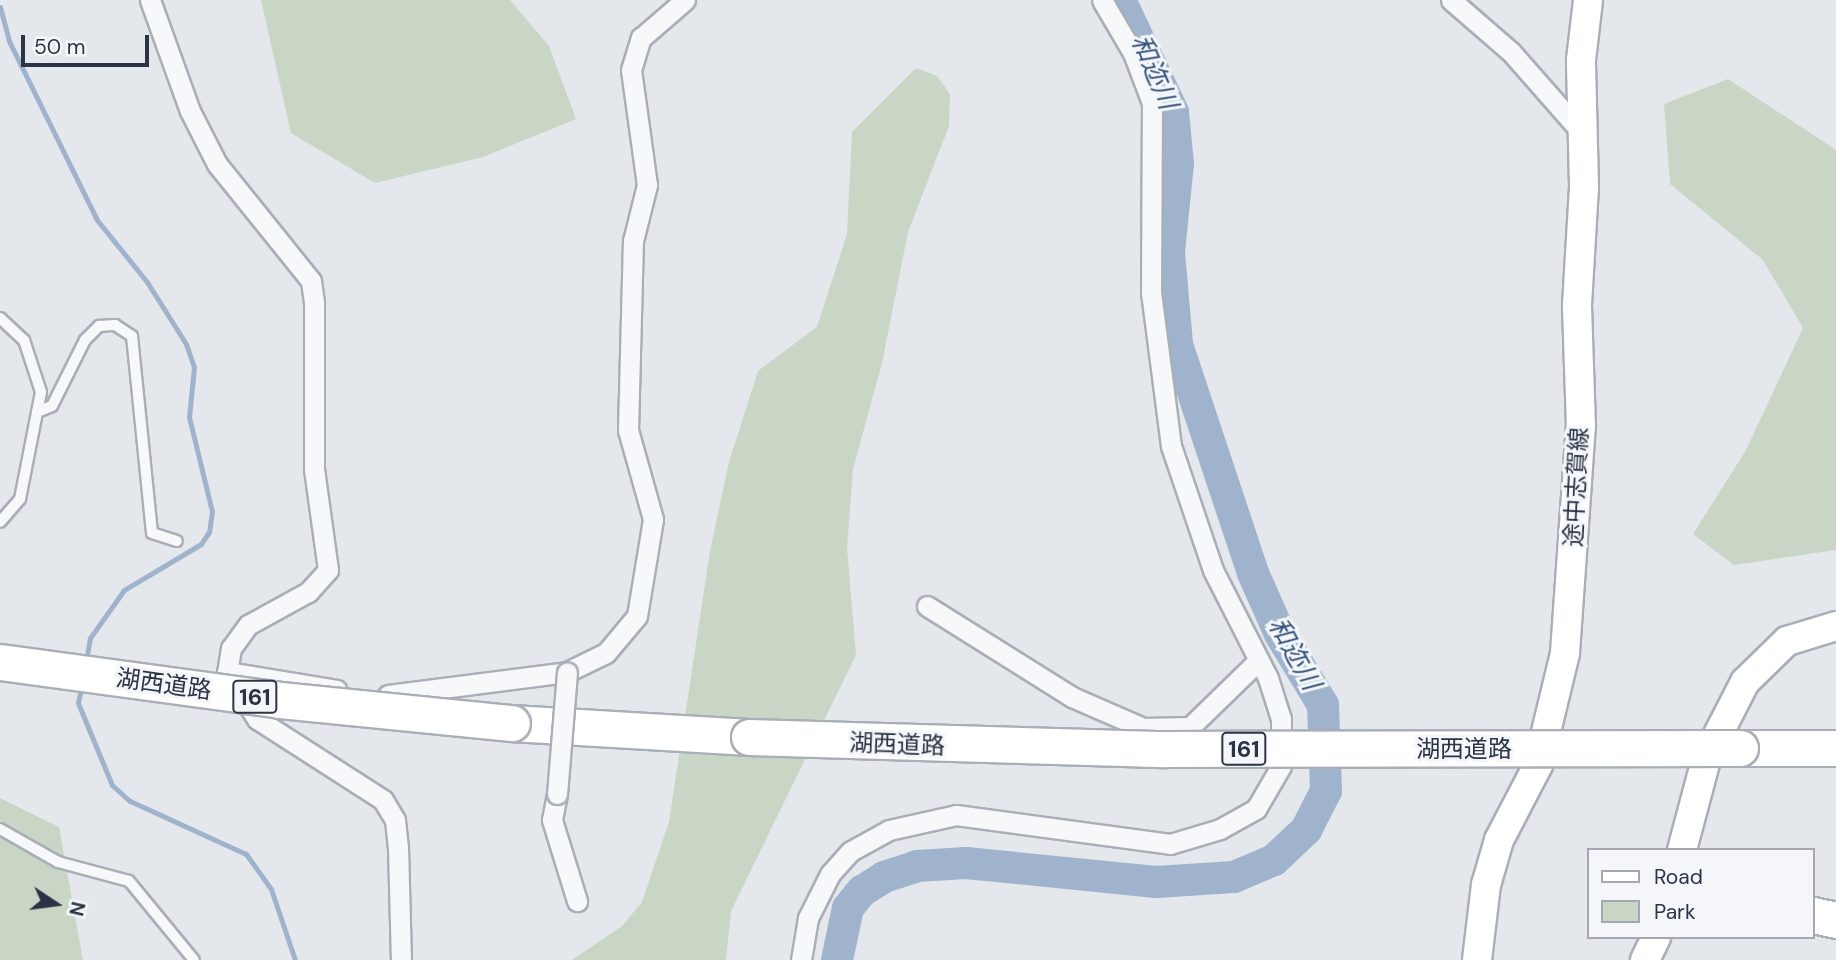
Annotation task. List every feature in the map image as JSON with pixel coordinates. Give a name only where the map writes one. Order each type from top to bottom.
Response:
[{"type":"highway","name":"湖西道路","points":[[0,662],[280,700],[512,723],[749,737],[1165,749],[1836,748]]},
{"type":"highway","points":[[1815,915],[1836,920]]},
{"type":"main road","name":"途中志賀線","points":[[1477,960],[1486,885],[1499,840],[1538,765],[1565,653],[1581,427],[1577,305],[1583,134],[1581,60],[1588,0]]},
{"type":"main road","points":[[1683,848],[1707,756],[1745,682],[1787,641],[1836,626]]},
{"type":"main road","points":[[1645,960],[1655,939]]},
{"type":"street","points":[[150,0],[190,111],[217,164],[311,281],[314,302],[314,469],[328,570],[308,592],[248,625],[231,648],[227,672],[257,719],[383,800],[389,810],[398,847],[401,960]]},
{"type":"street","points":[[227,672],[406,697],[567,672],[587,665],[625,635],[637,616],[652,544],[653,519],[628,430],[633,241],[647,185],[631,70],[641,38],[685,0]]},
{"type":"street","points":[[801,960],[808,918],[830,874],[851,851],[914,821],[956,815],[1013,819],[1170,845],[1220,829],[1256,809],[1281,765],[1281,719],[1259,660],[1213,570],[1171,446],[1151,293],[1152,103],[1133,53],[1102,0]]},
{"type":"street","points":[[1451,0],[1511,52],[1583,134]]},
{"type":"street","points":[[927,606],[1072,697],[1143,728],[1189,727],[1259,660]]},
{"type":"street","points":[[567,672],[552,820],[577,901]]},
{"type":"lane","points":[[0,318],[24,340],[37,368],[37,412],[20,499],[0,522]]},
{"type":"lane","points":[[37,412],[52,406],[85,340],[99,326],[115,325],[132,336],[152,533],[177,541]]},
{"type":"lane","points":[[0,829],[58,862],[130,881],[194,960]]},
{"type":"green space","points":[[261,0],[510,0],[549,46],[576,119],[483,157],[375,183],[291,133]]},
{"type":"green space","points":[[916,68],[937,76],[950,94],[949,126],[908,232],[882,363],[853,469],[847,548],[856,655],[731,911],[726,960],[572,960],[622,926],[642,902],[669,822],[710,551],[729,462],[758,371],[817,327],[847,234],[852,132]]},
{"type":"green space","points":[[1728,79],[1836,150],[1836,550],[1734,565],[1693,534],[1746,450],[1803,328],[1763,260],[1670,184],[1664,104]]},
{"type":"green space","points":[[0,798],[59,827],[83,960],[0,960]]},
{"type":"waterway","name":"和迩川","points":[[837,960],[848,908],[862,891],[884,877],[917,866],[966,863],[1156,882],[1234,877],[1274,860],[1306,830],[1326,791],[1323,705],[1280,634],[1253,573],[1177,344],[1169,252],[1178,164],[1173,112],[1120,0]]},
{"type":"waterway","points":[[0,7],[9,41],[97,220],[147,282],[186,344],[194,367],[189,417],[212,511],[209,532],[201,544],[124,590],[90,638],[86,661]]},
{"type":"waterway","points":[[82,685],[78,703],[112,785],[130,801],[246,854],[271,889],[295,960]]}]
